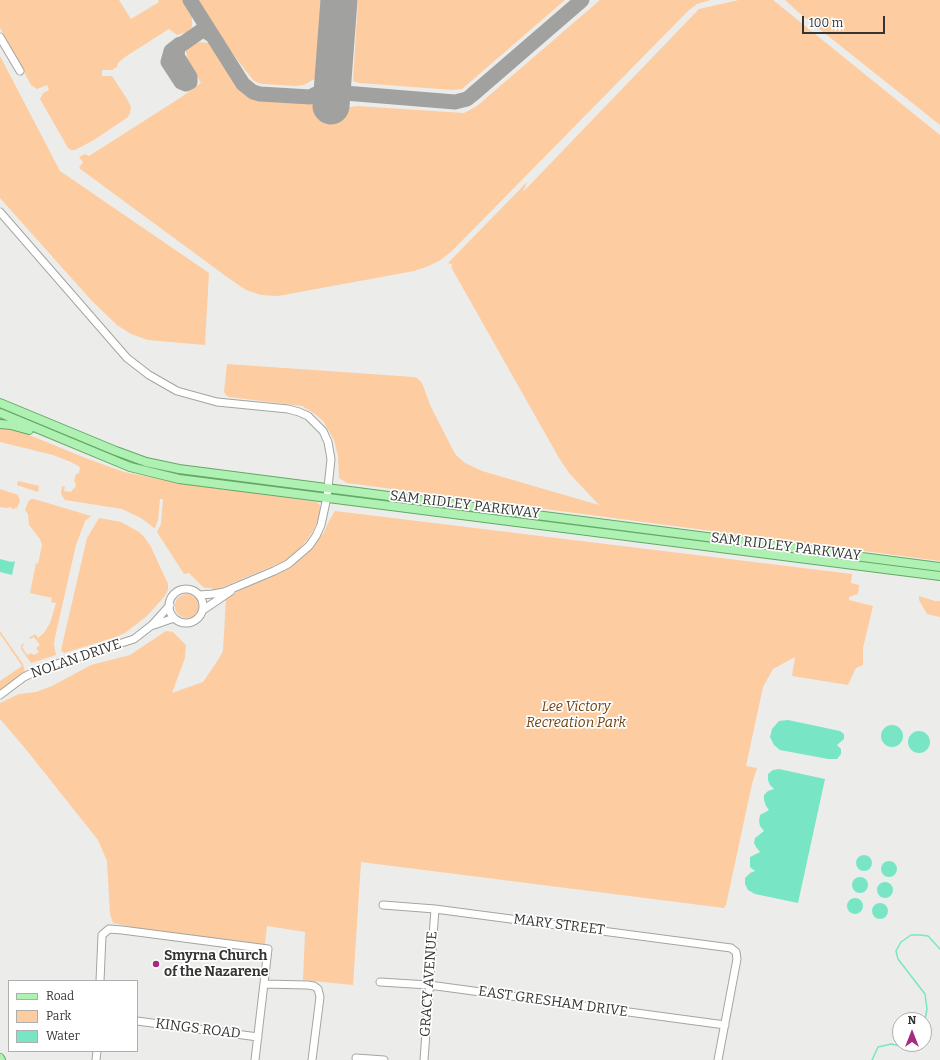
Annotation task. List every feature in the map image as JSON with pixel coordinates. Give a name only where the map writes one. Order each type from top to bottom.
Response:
[{"type":"main road","name":"SAM RIDLEY PARKWAY","points":[[0,403],[116,451],[146,462],[179,469],[940,567]]},
{"type":"main road","name":"SAM RIDLEY PARKWAY","points":[[0,413],[130,467],[179,479],[940,576]]},
{"type":"main road","points":[[0,424],[11,425],[59,438]]},
{"type":"street","points":[[0,37],[20,72]]},
{"type":"street","points":[[0,212],[127,358],[149,375],[177,391],[217,402],[288,409],[308,416],[323,431],[328,442],[330,466],[327,497],[321,524],[316,536],[304,550],[288,564],[236,587],[213,594],[198,595]]},
{"type":"street","points":[[203,610],[236,587]]},
{"type":"street","points":[[190,590],[198,595],[203,605],[201,615],[192,622],[181,622],[174,618],[170,605],[173,597],[180,591],[190,590]]},
{"type":"street","name":"NOLAN DRIVE","points":[[0,695],[32,672],[138,637],[152,625],[170,605]]},
{"type":"street","name":"NOLAN DRIVE","points":[[152,625],[174,618]]},
{"type":"street","name":"MARY STREET","points":[[383,905],[435,909],[722,946],[734,950],[737,955],[737,959],[725,1025]]},
{"type":"street","name":"GRACY AVENUE","points":[[424,1060],[435,909]]},
{"type":"street","points":[[100,980],[102,935],[106,930],[114,929],[268,949],[255,1060]]},
{"type":"street","name":"EAST GRESHAM DRIVE","points":[[380,982],[429,985],[725,1025]]},
{"type":"street","points":[[264,984],[308,985],[314,986],[318,989],[320,997],[312,1060]]},
{"type":"street","name":"KINGS ROAD","points":[[138,1021],[258,1037]]},
{"type":"street","points":[[718,1060],[725,1025]]},
{"type":"street","points":[[356,1058],[384,1060]]},
{"type":"green space","points":[[0,0],[119,0],[131,19],[159,2],[158,0],[183,0],[192,15],[192,27],[187,32],[177,35],[169,29],[125,57],[118,63],[117,67],[112,70],[102,70],[102,76],[112,76],[127,99],[131,107],[130,113],[128,117],[94,140],[75,150],[71,150],[68,148],[40,99],[43,93],[49,90],[47,85],[37,89],[31,85],[0,28]]},
{"type":"green space","points":[[197,0],[321,0],[319,36],[322,36],[319,73],[316,78],[304,85],[295,86],[263,84],[253,80],[225,44]]},
{"type":"green space","points":[[358,0],[565,0],[462,89],[453,90],[359,83],[353,81]]},
{"type":"green space","points":[[600,0],[711,0],[697,4],[689,10],[452,251],[439,261],[414,271],[278,296],[261,295],[246,290],[227,277],[79,168],[83,162],[79,157],[85,154],[89,156],[201,83],[188,61],[186,51],[188,47],[198,42],[209,43],[241,92],[259,100],[350,107],[357,106],[464,113],[477,106]]},
{"type":"green space","points":[[739,0],[773,0],[940,135],[940,561],[347,483],[339,478],[338,456],[334,440],[323,421],[315,414],[302,406],[229,397],[226,395],[224,392],[227,364],[414,377],[422,383],[431,407],[452,448],[456,455],[465,463],[482,471],[599,505],[569,473],[559,458],[451,267],[453,265],[448,263],[527,182],[523,192],[699,9]]},
{"type":"green space","points":[[785,0],[940,0],[940,125],[798,12]]},
{"type":"green space","points":[[0,56],[60,171],[209,273],[205,345],[148,340],[131,334],[117,325],[91,300],[0,198]]},
{"type":"green space","points":[[0,427],[12,428],[124,472],[179,483],[317,502],[320,505],[321,510],[313,531],[307,540],[285,561],[213,591],[211,588],[205,588],[202,586],[189,573],[184,574],[157,532],[161,524],[163,499],[160,499],[158,520],[155,528],[141,518],[122,509],[65,500],[61,494],[62,486],[65,487],[64,491],[71,492],[75,488],[76,483],[74,481],[76,474],[79,473],[80,467],[53,455],[0,442]]},
{"type":"green space","points":[[18,481],[39,486],[38,492],[17,485]]},
{"type":"green space","points":[[0,489],[18,495],[20,501],[17,508],[12,509],[11,507],[0,507]]},
{"type":"green space","points":[[31,499],[91,516],[85,521],[76,545],[55,637],[54,645],[56,655],[31,663],[21,649],[21,645],[25,643],[22,647],[27,655],[31,653],[34,655],[39,652],[36,648],[40,645],[34,637],[29,638],[35,634],[38,638],[44,633],[50,623],[56,603],[51,602],[52,598],[30,593],[36,563],[38,564],[42,545],[40,539],[29,525],[28,514],[25,510]]},
{"type":"green space","name":"Lee Victory Recreation Park","points":[[335,511],[852,574],[851,583],[859,585],[858,594],[849,597],[849,600],[873,606],[863,648],[863,665],[856,668],[848,685],[792,676],[795,657],[773,669],[763,687],[746,766],[757,768],[752,784],[726,905],[724,908],[361,862],[353,985],[303,980],[305,932],[267,926],[265,944],[238,942],[136,928],[113,923],[110,914],[107,861],[98,840],[0,719],[0,703],[19,694],[36,692],[52,686],[91,665],[130,655],[166,631],[173,632],[186,645],[185,658],[172,693],[203,682],[223,651],[226,598],[312,547],[324,532]]},
{"type":"green space","points":[[99,518],[121,522],[139,532],[145,538],[151,547],[168,584],[168,590],[164,597],[147,616],[125,633],[64,653],[61,650],[87,538]]},
{"type":"green space","points":[[187,594],[195,598],[199,606],[195,614],[187,618],[179,614],[175,606],[179,598]]},
{"type":"green space","points":[[919,596],[940,601],[940,617],[927,614],[919,600]]},
{"type":"green space","points":[[0,631],[23,664],[25,672],[0,691],[0,681],[22,666],[0,634]]},
{"type":"water","points":[[0,559],[12,562],[15,561],[12,575],[0,572]]},
{"type":"water","points":[[788,720],[840,731],[844,734],[844,739],[837,745],[841,749],[841,754],[837,759],[828,759],[780,750],[774,745],[770,737],[772,729],[779,721]]},
{"type":"water","points":[[892,725],[900,728],[903,736],[900,744],[892,747],[884,744],[881,736],[884,728]]},
{"type":"water","points":[[919,731],[927,734],[930,742],[927,750],[919,753],[911,750],[908,742],[911,734]]},
{"type":"water","points":[[779,769],[825,779],[798,903],[755,894],[748,890],[745,884],[745,878],[750,873],[755,871],[750,867],[750,857],[760,852],[754,843],[755,838],[764,831],[760,826],[760,815],[769,810],[764,800],[764,795],[768,791],[774,789],[768,780],[768,774],[773,770]]},
{"type":"water","points":[[861,855],[867,855],[872,860],[870,869],[867,871],[861,871],[856,866],[856,860]]},
{"type":"water","points":[[886,861],[892,861],[897,866],[895,875],[892,877],[886,877],[881,872],[881,866]]},
{"type":"water","points":[[857,877],[863,877],[868,882],[866,891],[863,893],[857,893],[852,888],[852,882]]},
{"type":"water","points":[[882,882],[888,882],[893,887],[891,896],[888,898],[882,898],[877,893],[877,887]]},
{"type":"water","points":[[852,898],[858,898],[863,903],[861,912],[858,914],[852,914],[847,909],[847,903]]},
{"type":"water","points":[[877,903],[883,903],[888,908],[886,917],[883,919],[877,919],[872,914],[872,908]]},
{"type":"waterway","points":[[926,1012],[925,994],[898,959],[896,951],[901,942],[911,935],[928,936],[940,949]]},
{"type":"waterway","points":[[872,1060],[878,1047],[892,1044]]},
{"type":"taxiway","points":[[190,0],[243,84],[253,92],[260,94],[310,97],[320,92],[332,92],[455,102],[467,99],[472,95],[582,0]]},
{"type":"taxiway","points":[[180,44],[171,51],[168,62],[181,82],[186,84],[190,82],[190,77],[177,56],[178,47],[201,31],[205,31],[213,36]]},
{"type":"runway","points":[[331,106],[339,0]]},
{"type":"place","name":"Smyrna Church of the Nazarene","points":[[156,964]]}]
